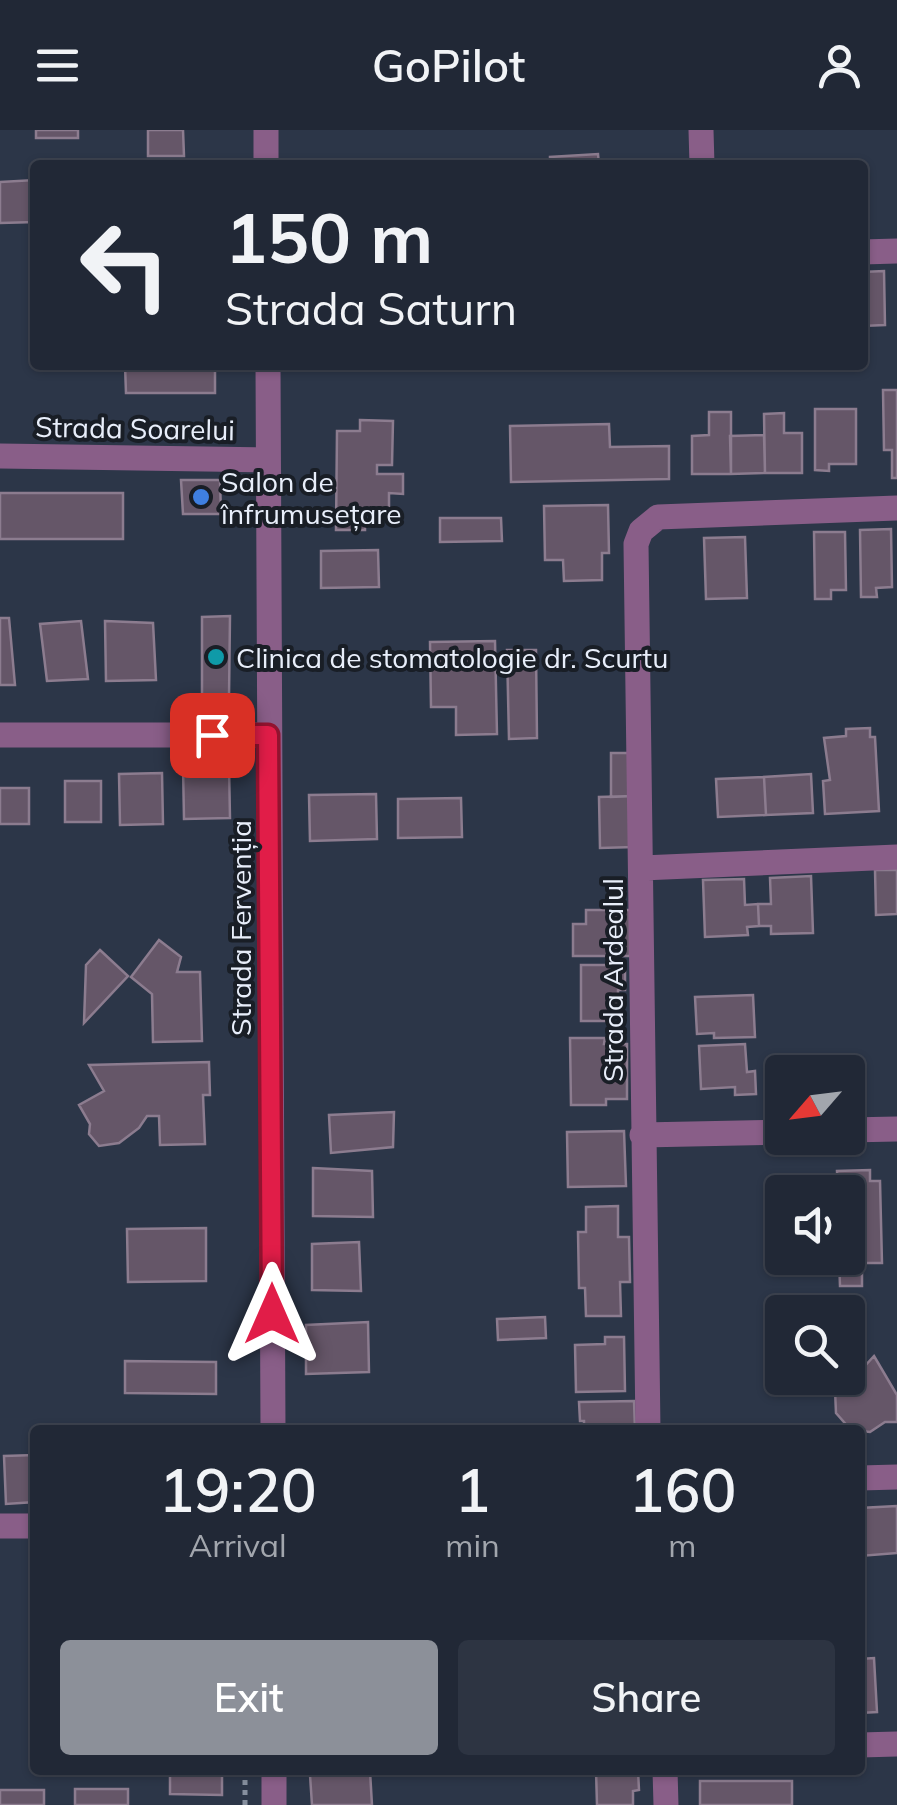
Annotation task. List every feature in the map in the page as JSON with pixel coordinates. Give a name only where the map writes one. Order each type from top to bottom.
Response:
[{"type":"street","points":[[266,130],[266,160]]},
{"type":"street","points":[[701,130],[702,160]]},
{"type":"street","points":[[868,252],[897,251]]},
{"type":"street","name":"Strada Fervenția","points":[[268,370],[273,1425]]},
{"type":"street","name":"Strada Soarelui","points":[[0,456],[268,460]]},
{"type":"street","name":"Strada Ardealul","points":[[648,1425],[636,544],[658,517],[897,508]]},
{"type":"street","points":[[0,735],[268,735]]},
{"type":"street","points":[[642,868],[897,858]]},
{"type":"street","points":[[865,1130],[897,1129]]},
{"type":"street","points":[[642,1135],[765,1132]]},
{"type":"street","points":[[865,1478],[897,1477]]},
{"type":"street","points":[[0,1526],[30,1526]]},
{"type":"street","points":[[865,1745],[897,1744]]},
{"type":"street","points":[[274,1775],[274,1805]]},
{"type":"street","points":[[666,1775],[666,1805]]},
{"type":"path","points":[[245,1775],[245,1805]]},
{"type":"building","points":[[36,130],[78,130],[78,138],[36,138]]},
{"type":"building","points":[[148,130],[183,130],[184,156],[148,156]]},
{"type":"building","points":[[598,154],[599,160],[550,160]]},
{"type":"building","points":[[30,180],[30,222],[0,223],[0,182]]},
{"type":"building","points":[[884,271],[885,325],[868,326],[868,272]]},
{"type":"building","points":[[125,370],[215,370],[215,393],[126,393]]},
{"type":"building","points":[[883,390],[897,390],[897,478],[892,478],[892,450],[884,450]]},
{"type":"building","points":[[815,409],[856,409],[856,464],[829,464],[829,471],[815,470]]},
{"type":"building","points":[[709,412],[731,412],[731,474],[692,474],[692,436],[709,435]]},
{"type":"building","points":[[784,413],[784,433],[802,433],[802,473],[765,473],[764,414]]},
{"type":"building","points":[[360,420],[393,421],[392,465],[377,465],[377,474],[403,474],[403,494],[389,493],[389,512],[365,512],[365,530],[336,530],[337,431],[360,431]]},
{"type":"building","points":[[609,424],[610,447],[669,446],[669,479],[511,482],[510,426]]},
{"type":"building","points":[[764,435],[765,473],[731,474],[730,436]]},
{"type":"building","name":"Salon de înfrumusețare","points":[[181,480],[220,480],[221,514],[183,514]]},
{"type":"building","points":[[0,493],[123,493],[123,539],[0,539]]},
{"type":"building","points":[[608,505],[609,553],[602,553],[602,580],[564,581],[563,560],[545,560],[544,506]]},
{"type":"building","points":[[440,518],[501,518],[502,541],[440,542]]},
{"type":"building","points":[[891,529],[892,587],[876,588],[877,597],[861,597],[860,530]]},
{"type":"building","points":[[814,532],[845,532],[846,590],[831,590],[831,599],[815,599]]},
{"type":"building","points":[[745,537],[747,598],[706,599],[704,538]]},
{"type":"building","points":[[378,550],[379,587],[321,588],[321,551]]},
{"type":"building","name":"Clinica de stomatologie dr. Scurtu","points":[[230,616],[229,697],[202,698],[202,617]]},
{"type":"building","points":[[0,618],[9,618],[15,685],[0,685]]},
{"type":"building","points":[[81,621],[88,679],[47,681],[40,624]]},
{"type":"building","points":[[105,621],[153,623],[156,680],[106,681]]},
{"type":"building","points":[[495,641],[497,734],[456,735],[456,707],[431,707],[430,642]]},
{"type":"building","points":[[507,650],[536,650],[537,738],[509,739]]},
{"type":"building","points":[[870,728],[870,737],[875,737],[879,811],[825,814],[823,781],[830,780],[824,738],[846,736],[846,729]]},
{"type":"building","points":[[611,753],[632,753],[633,796],[611,797]]},
{"type":"building","points":[[229,765],[230,818],[184,819],[183,766]]},
{"type":"building","points":[[162,773],[163,824],[120,825],[119,774]]},
{"type":"building","points":[[811,774],[813,813],[766,815],[764,777]]},
{"type":"building","points":[[764,777],[766,815],[718,817],[716,779]]},
{"type":"building","points":[[65,781],[101,781],[101,822],[65,822]]},
{"type":"building","points":[[0,788],[29,788],[29,824],[0,824]]},
{"type":"building","points":[[376,794],[377,839],[310,841],[309,795]]},
{"type":"building","points":[[633,796],[634,847],[600,848],[599,797]]},
{"type":"building","points":[[461,798],[462,837],[398,838],[398,799]]},
{"type":"building","points":[[875,870],[897,870],[897,914],[876,915]]},
{"type":"building","points":[[811,876],[813,933],[771,934],[771,926],[759,926],[758,904],[771,904],[770,878]]},
{"type":"building","points":[[744,879],[745,905],[758,904],[759,926],[747,927],[748,935],[705,937],[703,880]]},
{"type":"building","points":[[586,910],[630,910],[630,956],[573,956],[573,924],[586,924]]},
{"type":"building","points":[[159,940],[181,957],[177,972],[200,972],[202,1041],[153,1042],[152,994],[131,977]]},
{"type":"building","points":[[100,950],[128,976],[84,1023],[86,965]]},
{"type":"building","points":[[581,965],[625,965],[625,990],[618,990],[618,1012],[612,1012],[612,1021],[581,1021]]},
{"type":"building","points":[[753,995],[755,1037],[714,1038],[714,1033],[697,1034],[695,997]]},
{"type":"building","points":[[570,1038],[605,1038],[604,1044],[627,1044],[627,1099],[606,1099],[606,1105],[571,1105]]},
{"type":"building","points":[[745,1044],[747,1072],[755,1071],[756,1094],[735,1095],[735,1087],[701,1089],[699,1046]]},
{"type":"building","points":[[209,1062],[210,1095],[203,1095],[205,1144],[160,1145],[159,1116],[147,1116],[139,1128],[119,1143],[99,1146],[89,1134],[90,1124],[79,1105],[104,1091],[89,1065]]},
{"type":"building","points":[[394,1112],[393,1147],[331,1153],[329,1115]]},
{"type":"building","points":[[624,1131],[626,1186],[568,1187],[567,1132]]},
{"type":"building","points":[[313,1168],[372,1171],[373,1217],[313,1216]]},
{"type":"building","points":[[870,1170],[870,1181],[880,1181],[882,1263],[865,1263],[865,1175],[837,1175],[837,1171]]},
{"type":"building","points":[[618,1206],[618,1237],[629,1237],[630,1282],[620,1282],[621,1316],[586,1316],[585,1288],[579,1288],[578,1232],[586,1232],[586,1207]]},
{"type":"building","points":[[206,1228],[206,1281],[128,1282],[127,1229]]},
{"type":"building","points":[[359,1242],[361,1291],[312,1290],[312,1244]]},
{"type":"building","points":[[840,1275],[862,1275],[862,1286],[840,1286]]},
{"type":"building","points":[[545,1317],[546,1338],[498,1340],[497,1319]]},
{"type":"building","points":[[368,1322],[369,1372],[306,1374],[306,1325]]},
{"type":"building","points":[[605,1337],[624,1337],[625,1391],[576,1392],[575,1345],[605,1344]]},
{"type":"building","points":[[874,1356],[897,1395],[897,1422],[885,1422],[865,1431],[865,1425],[847,1425],[836,1413],[835,1395],[865,1395],[865,1366]]},
{"type":"building","points":[[125,1361],[216,1362],[216,1394],[125,1393]]},
{"type":"building","points":[[634,1401],[635,1425],[584,1425],[580,1421],[579,1402]]},
{"type":"building","points":[[30,1455],[30,1502],[6,1504],[4,1456]]},
{"type":"building","points":[[897,1506],[897,1553],[865,1556],[865,1508]]},
{"type":"building","points":[[874,1658],[877,1712],[865,1713],[865,1659]]},
{"type":"building","points":[[170,1775],[222,1775],[222,1795],[170,1794]]},
{"type":"building","points":[[310,1775],[370,1775],[372,1805],[312,1805]]},
{"type":"building","points":[[596,1775],[638,1775],[639,1790],[633,1791],[633,1805],[597,1805]]},
{"type":"building","points":[[700,1781],[792,1781],[792,1805],[700,1805]]},
{"type":"building","points":[[75,1789],[128,1789],[128,1805],[75,1805]]},
{"type":"building","points":[[0,1790],[44,1790],[44,1805],[0,1805]]},
{"type":"place","name":"Salon de înfrumusețare","points":[[201,497]]},
{"type":"place","name":"Clinica de stomatologie dr. Scurtu","points":[[216,657]]},
{"type":"route","points":[[212,735],[268,735],[272,1314]]}]
